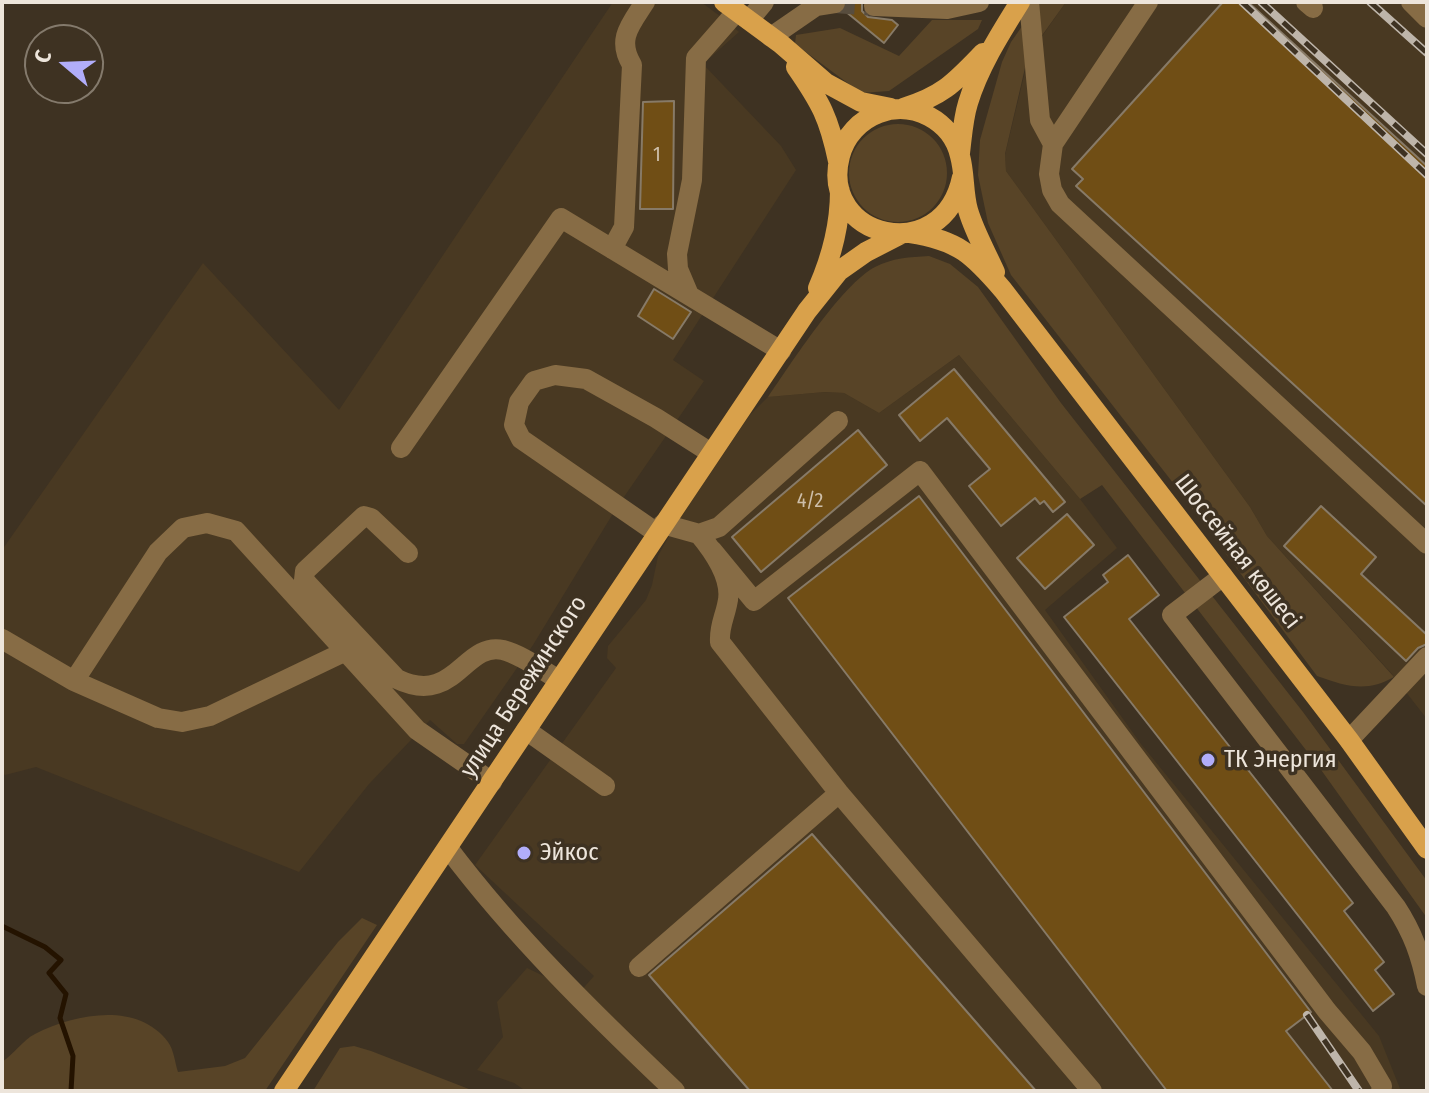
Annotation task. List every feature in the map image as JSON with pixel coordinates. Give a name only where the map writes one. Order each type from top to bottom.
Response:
[{"type":"main road","points":[[1003,290],[968,211],[960,153],[967,106],[997,38],[1020,2]]},
{"type":"main road","points":[[736,11],[826,83],[861,102],[923,113],[935,120],[954,140],[960,153]]},
{"type":"main road","points":[[838,162],[846,140],[862,122],[872,116],[927,101],[951,87],[997,38]]},
{"type":"main road","points":[[776,41],[821,103],[832,132],[838,162],[840,217],[835,242],[807,311]]},
{"type":"main road","points":[[807,311],[839,271],[866,252],[936,223],[954,203],[962,177]]},
{"type":"main road","points":[[840,191],[846,204],[866,224],[878,231],[939,237],[980,263],[1003,290]]},
{"type":"main road","name":"Шоссейная көшесі","points":[[1003,290],[1349,740],[1427,849]]},
{"type":"main road","name":"улица Бережинского","points":[[284,1091],[807,311]]},
{"type":"lane","points":[[612,249],[624,227],[632,65],[625,53],[626,32],[645,2]]},
{"type":"lane","points":[[689,295],[678,269],[677,254],[692,180],[696,58],[736,11],[764,2]]},
{"type":"lane","points":[[874,6],[947,9],[979,2]]},
{"type":"lane","points":[[1029,2],[1040,120],[1053,144]]},
{"type":"lane","points":[[1148,2],[1053,144],[1049,174],[1052,190],[1060,204],[1427,544]]},
{"type":"lane","points":[[1411,2],[1427,18]]},
{"type":"lane","points":[[776,41],[816,6],[835,3]]},
{"type":"lane","points":[[401,448],[561,218],[781,351]]},
{"type":"lane","points":[[711,453],[586,379],[555,375],[534,381],[519,402],[514,425],[521,439],[660,528],[706,542],[754,601],[920,471],[1327,1011],[1362,1052],[1382,1086],[1381,1091]]},
{"type":"lane","points":[[706,542],[838,421]]},
{"type":"lane","points":[[408,553],[371,518],[364,516],[305,571],[304,580],[397,679],[413,686],[434,687],[486,651],[501,650],[559,680]]},
{"type":"lane","points":[[74,681],[158,552],[183,528],[207,523],[236,531],[417,730],[492,782]]},
{"type":"lane","points":[[706,542],[726,582],[729,601],[719,626],[720,642],[839,793],[1092,1091]]},
{"type":"lane","points":[[1223,576],[1172,615],[1396,907],[1412,932],[1422,956],[1427,986]]},
{"type":"lane","points":[[2,639],[74,681],[158,718],[182,722],[210,716],[346,651]]},
{"type":"lane","points":[[1349,740],[1427,657]]},
{"type":"lane","points":[[526,730],[605,786]]},
{"type":"lane","points":[[639,967],[839,793]]},
{"type":"lane","points":[[448,848],[491,905],[572,992],[675,1091]]},
{"type":"shaded area","points":[[613,2],[701,2],[739,32],[703,64],[781,146],[796,170],[673,360],[704,381],[617,507],[533,645],[464,744],[457,744],[430,720],[369,784],[299,872],[36,767],[5,775],[2,773],[2,550],[203,263],[339,410]]},
{"type":"shaded area","points":[[1039,2],[1066,2],[1028,55],[1005,154],[1006,171],[1250,507],[1267,536],[1394,677],[1375,685],[1356,686],[1317,676],[1170,479],[1011,275],[988,223],[978,175],[980,140],[1002,62],[1011,42]]},
{"type":"shaded area","points":[[1066,2],[1427,2],[1427,719],[1391,673],[1267,536],[1250,507],[1006,171],[1005,155],[1029,55]]},
{"type":"shaded area","points":[[932,20],[982,20],[978,29],[889,91],[861,93],[795,44],[796,35],[840,28],[899,56]]},
{"type":"shaded area","points":[[898,124],[917,128],[932,139],[943,154],[947,173],[943,192],[932,207],[917,218],[898,222],[879,218],[864,207],[853,192],[849,173],[853,154],[864,139],[879,128]]},
{"type":"shaded area","points":[[929,256],[950,264],[978,287],[1061,403],[1303,712],[1427,881],[1427,918],[1319,767],[1102,485],[1080,499],[959,355],[879,413],[844,393],[768,397],[817,326],[862,276],[888,262]]},
{"type":"shaded area","points":[[959,355],[1080,499],[1117,548],[1045,610],[1141,744],[1379,1036],[1401,1091],[526,1091],[514,1083],[477,1070],[503,1037],[497,1002],[527,968],[579,993],[594,976],[475,865],[616,668],[607,658],[608,646],[646,600],[658,556],[674,527],[749,416],[768,397],[844,393],[879,413]]},
{"type":"shaded area","points":[[362,918],[377,925],[265,1091],[2,1091],[2,1062],[26,1040],[51,1027],[86,1017],[123,1016],[155,1029],[170,1045],[178,1072],[225,1066],[245,1058],[338,942]]},
{"type":"shaded area","points":[[354,1046],[474,1091],[313,1091],[340,1048]]},
{"type":"building","points":[[848,2],[862,2],[862,11],[868,17],[892,20],[898,25],[884,43],[845,11]]},
{"type":"building","points":[[1223,2],[1248,2],[1427,166],[1427,506],[1076,186],[1083,179],[1072,169]]},
{"type":"building","points":[[674,101],[673,209],[640,209],[643,102]]},
{"type":"building","points":[[654,289],[691,312],[673,339],[638,316]]},
{"type":"building","points":[[954,369],[1065,502],[1053,512],[1044,501],[1040,504],[1035,498],[1001,526],[969,486],[990,469],[947,418],[920,441],[899,415]]},
{"type":"building","points":[[858,430],[887,465],[761,572],[732,537]]},
{"type":"building","points":[[919,496],[1311,1012],[1286,1031],[1333,1091],[1167,1091],[788,598]]},
{"type":"building","points":[[1321,506],[1376,557],[1361,574],[1427,635],[1427,644],[1418,648],[1406,661],[1284,546]]},
{"type":"building","points":[[1067,514],[1094,545],[1045,589],[1017,558]]},
{"type":"building","name":"ТК Энергия","points":[[1128,555],[1159,595],[1129,619],[1353,903],[1344,911],[1384,962],[1375,970],[1394,994],[1373,1011],[1064,617],[1108,582],[1103,575]]},
{"type":"building","points":[[812,834],[1036,1091],[750,1091],[649,975]]},
{"type":"waterway","points":[[2,926],[45,947],[61,960],[49,973],[66,994],[60,1018],[73,1056],[71,1091]]},
{"type":"tunnel","points":[[835,3],[874,6]]},
{"type":"railway","points":[[1242,2],[1427,175]]},
{"type":"railway","points":[[1261,2],[1427,154]]},
{"type":"railway","points":[[1370,2],[1427,53]]},
{"type":"railway","points":[[1307,1015],[1359,1091]]},
{"type":"place","name":"ТК Энергия","points":[[1208,760]]},
{"type":"place","name":"Эйкос","points":[[524,853]]}]
